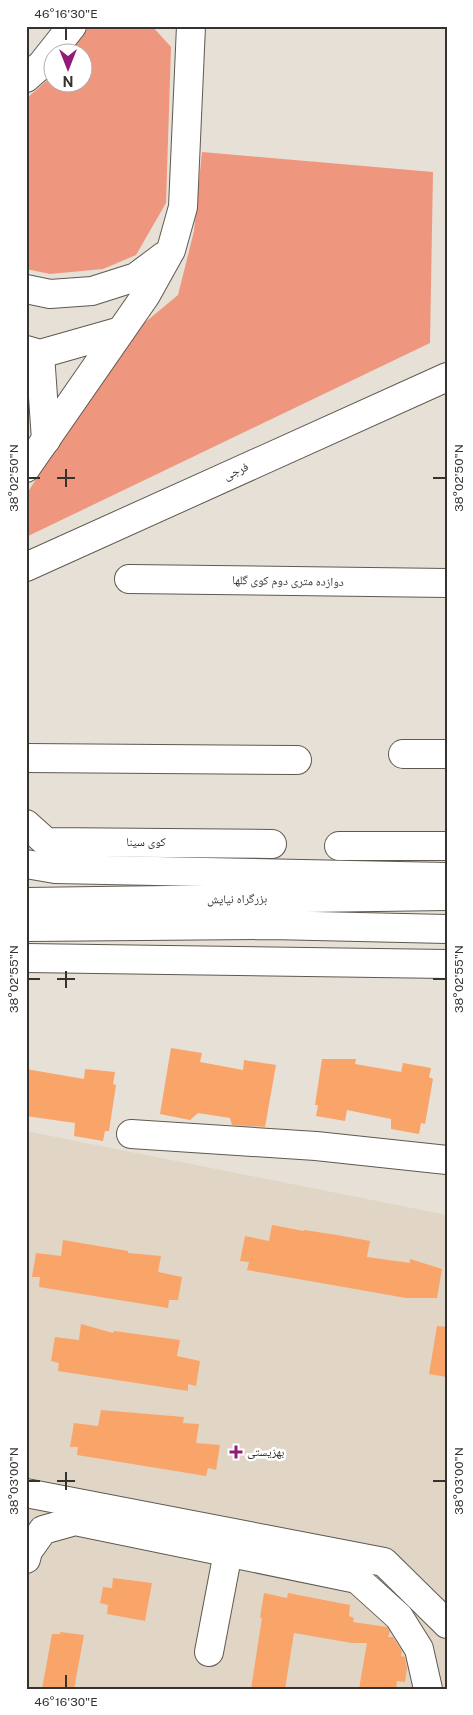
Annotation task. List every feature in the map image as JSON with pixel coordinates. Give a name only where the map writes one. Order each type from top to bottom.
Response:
[{"type":"main road","points":[[26,468],[146,295],[171,250],[183,207],[191,26]]},
{"type":"main road","points":[[26,78],[42,64],[66,29]]},
{"type":"main road","points":[[26,289],[50,294],[92,291],[136,277],[171,250]]},
{"type":"main road","points":[[46,440],[33,352],[121,331]]},
{"type":"main road","name":"فرجی","points":[[26,566],[447,377]]},
{"type":"main road","name":"دوازده متری دوم کوی گلها","points":[[129,579],[447,583]]},
{"type":"main road","points":[[403,754],[447,754]]},
{"type":"main road","points":[[26,758],[297,760]]},
{"type":"main road","name":"کوی سینا","points":[[26,824],[46,842],[272,844]]},
{"type":"main road","points":[[339,846],[447,846]]},
{"type":"main road","points":[[26,864],[54,869],[447,877]]},
{"type":"main road","name":"بزرگراه نیایش","points":[[26,902],[447,896]]},
{"type":"main road","points":[[26,927],[271,925],[447,929]]},
{"type":"main road","points":[[26,958],[447,964]]},
{"type":"main road","points":[[131,1134],[316,1146],[447,1160]]},
{"type":"main road","points":[[26,1492],[384,1562],[447,1624]]},
{"type":"main road","points":[[26,1559],[28,1550],[43,1530],[74,1521],[357,1579],[399,1617],[420,1649],[428,1689]]},
{"type":"main road","points":[[209,1652],[228,1552]]},
{"type":"shaded area","points":[[90,26],[152,26],[171,47],[166,203],[136,255],[103,269],[50,274],[26,269],[26,99],[42,85],[42,92],[92,92],[92,42],[76,42]]},
{"type":"shaded area","points":[[202,152],[433,172],[430,343],[26,537],[26,495],[125,339],[178,295],[194,231]]},
{"type":"shaded area","name":"بهزیستی","points":[[26,1131],[447,1215],[447,1689],[26,1689]]},
{"type":"building","points":[[171,1048],[202,1053],[200,1062],[243,1070],[244,1060],[276,1065],[265,1127],[232,1125],[230,1118],[198,1113],[190,1120],[160,1114]]},
{"type":"building","points":[[322,1059],[356,1059],[355,1064],[401,1072],[403,1063],[431,1068],[429,1077],[433,1079],[425,1124],[421,1123],[419,1134],[391,1129],[391,1119],[347,1110],[345,1121],[316,1116],[318,1105],[315,1105]]},
{"type":"building","points":[[26,1069],[84,1079],[85,1069],[115,1072],[113,1084],[116,1085],[109,1131],[105,1131],[103,1141],[74,1136],[75,1123],[26,1116]]},
{"type":"building","points":[[272,1225],[370,1241],[367,1257],[410,1263],[410,1259],[442,1269],[437,1298],[406,1298],[247,1270],[249,1262],[240,1261],[245,1236],[269,1241]]},
{"type":"building","points":[[63,1240],[128,1251],[128,1253],[161,1256],[158,1272],[182,1277],[178,1300],[169,1300],[168,1308],[39,1287],[40,1277],[32,1277],[36,1253],[61,1256]]},
{"type":"building","points":[[81,1324],[113,1333],[114,1331],[180,1340],[177,1356],[200,1361],[196,1386],[188,1384],[188,1391],[58,1371],[59,1363],[51,1361],[55,1337],[79,1340]]},
{"type":"building","points":[[437,1326],[447,1327],[447,1377],[429,1374]]},
{"type":"building","points":[[101,1410],[184,1417],[183,1423],[199,1424],[196,1443],[220,1445],[216,1470],[208,1468],[206,1476],[77,1455],[78,1447],[70,1447],[74,1423],[98,1426]]},
{"type":"building","points":[[113,1578],[152,1583],[145,1621],[107,1614],[108,1605],[100,1603],[103,1587],[112,1588]]},
{"type":"building","points":[[264,1593],[287,1598],[288,1593],[350,1605],[349,1616],[354,1618],[353,1622],[387,1627],[390,1631],[388,1637],[393,1637],[402,1651],[401,1656],[405,1657],[407,1668],[405,1682],[397,1681],[396,1689],[359,1689],[367,1643],[352,1643],[294,1633],[285,1689],[251,1689]]},
{"type":"building","points":[[60,1632],[84,1635],[74,1689],[42,1689],[52,1634],[60,1634]]},
{"type":"place","name":"بهزیستی","points":[[236,1452]]}]
